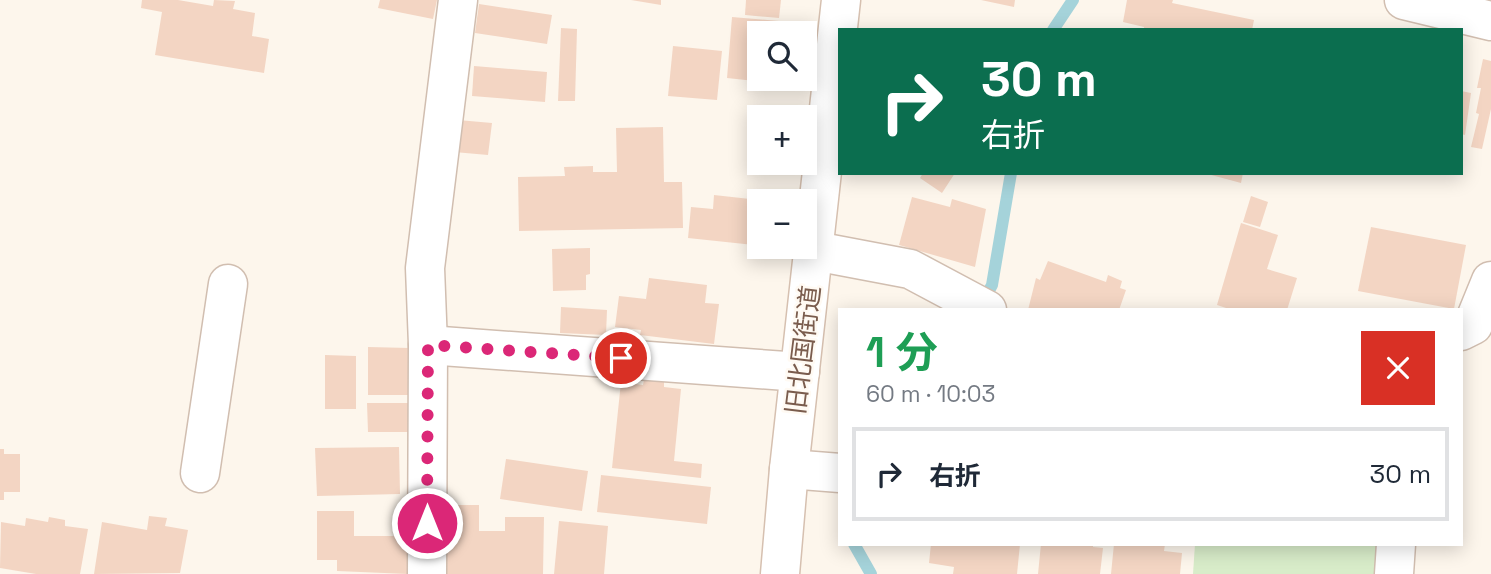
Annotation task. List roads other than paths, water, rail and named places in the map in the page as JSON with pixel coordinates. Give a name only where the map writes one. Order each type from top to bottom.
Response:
[{"type":"street","points":[[427,574],[428,345],[425,268],[458,0]]},
{"type":"street","name":"旧北国街道","points":[[838,28],[841,0]]},
{"type":"street","points":[[1404,0],[1491,20]]},
{"type":"street","name":"旧北国街道","points":[[817,232],[838,29]]},
{"type":"street","points":[[817,251],[910,269],[976,304]]},
{"type":"street","name":"旧北国街道","points":[[780,574],[789,469],[814,259]]},
{"type":"street","points":[[1463,330],[1473,325],[1491,281]]},
{"type":"street","points":[[200,473],[228,285]]},
{"type":"street","points":[[428,345],[800,372]]},
{"type":"street","points":[[789,469],[838,473]]},
{"type":"street","points":[[1394,574],[1396,546]]},
{"type":"waterway","points":[[1054,28],[1073,0]]},
{"type":"waterway","points":[[983,302],[992,285],[1011,175]]},
{"type":"waterway","points":[[855,546],[871,574]]}]
